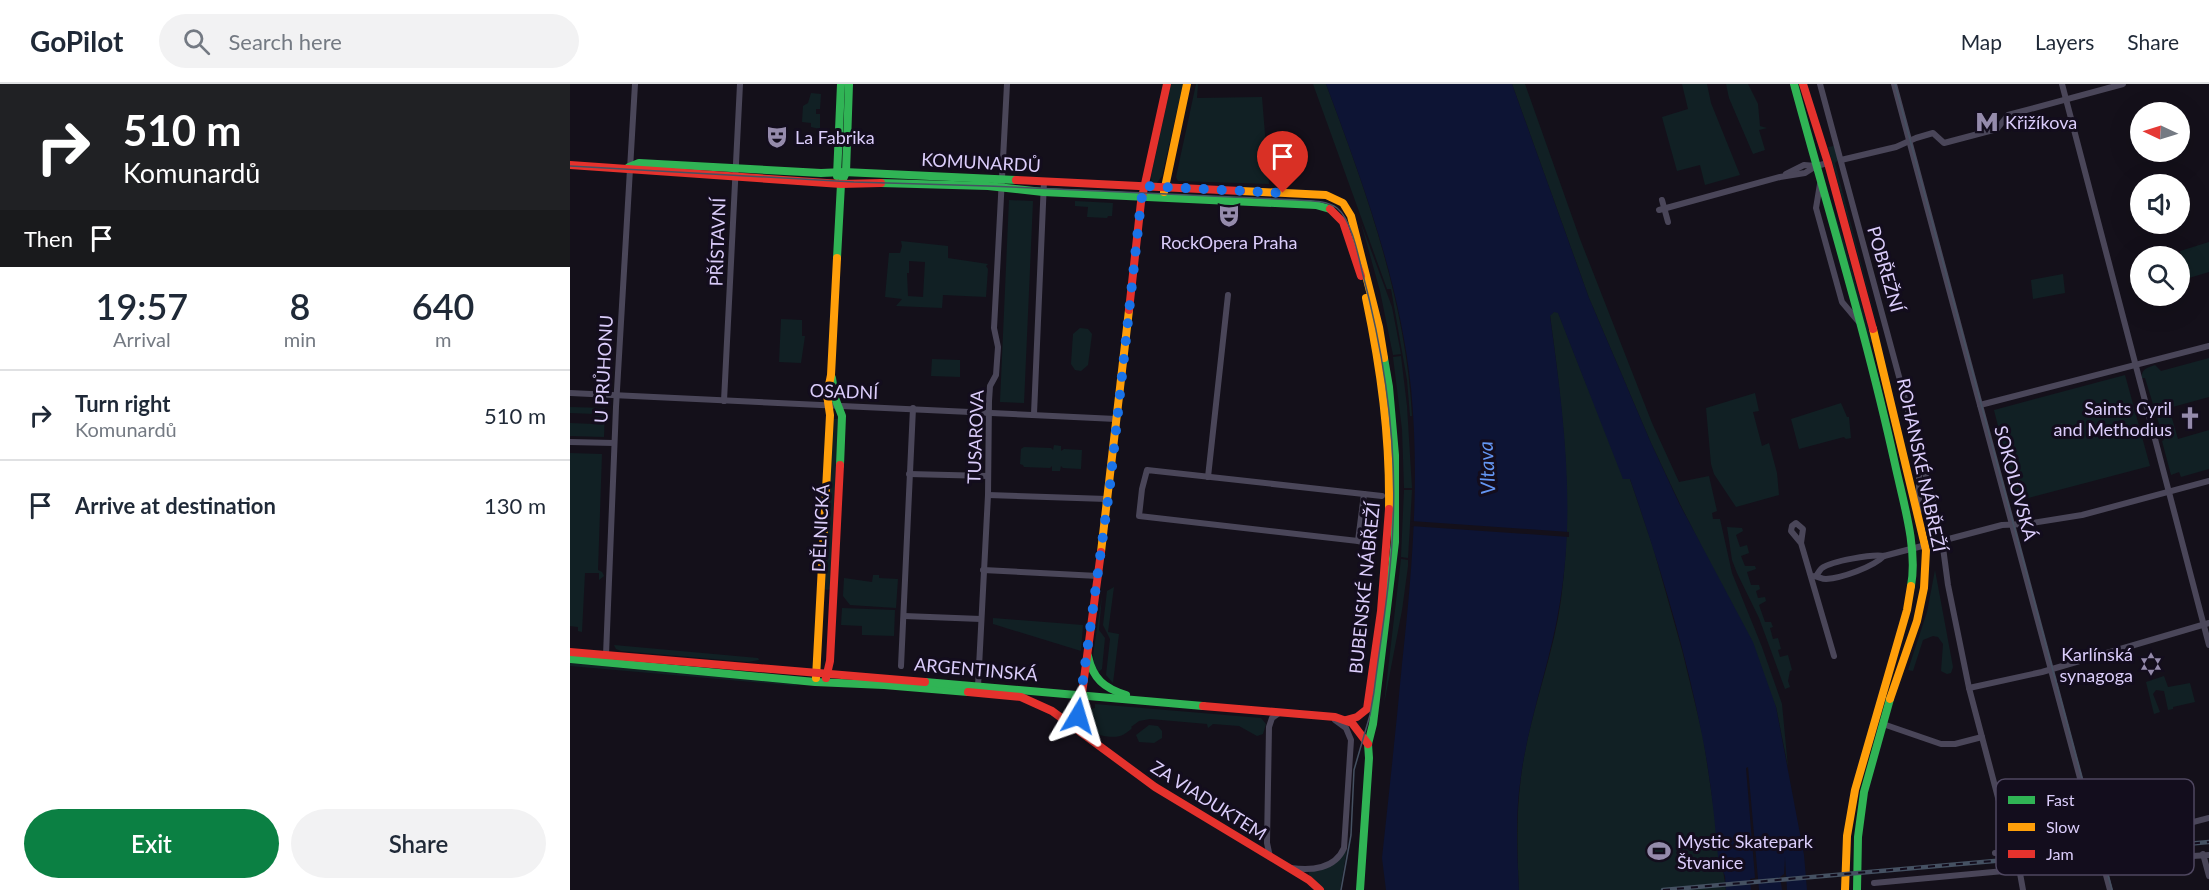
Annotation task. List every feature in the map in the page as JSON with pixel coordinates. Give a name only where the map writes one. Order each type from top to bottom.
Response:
[{"type":"street","name":"U PRŮHONU","points":[[606,655],[614,443],[635,84]]},
{"type":"street","name":"PŘÍSTAVNÍ","points":[[724,400],[740,84]]},
{"type":"street","name":"DĚLNICKÁ","points":[[841,84],[836,172],[841,184]]},
{"type":"street","name":"DĚLNICKÁ","points":[[818,679],[830,416],[827,394],[831,375],[841,184],[846,172],[849,84]]},
{"type":"street","name":"TUSAROVA","points":[[978,686],[988,495],[990,386],[996,375],[998,347],[994,328],[1006,84]]},
{"type":"street","points":[[1083,733],[1079,721],[1081,695],[1098,576],[1142,196],[1167,84]]},
{"type":"street","points":[[1163,198],[1187,84]]},
{"type":"street","name":"ROHANSKÉ NÁBŘEŽÍ","points":[[1794,84],[1882,411],[1912,548],[1913,575],[1907,610],[1850,813],[1845,858],[1845,890]]},
{"type":"street","name":"ROHANSKÉ NÁBŘEŽÍ","points":[[1803,84],[1828,163],[1885,372],[1926,544],[1925,580],[1921,602],[1911,640],[1891,694],[1866,782],[1860,815],[1857,890]]},
{"type":"street","name":"POBŘEŽNÍ","points":[[1820,84],[1938,522]]},
{"type":"street","name":"SOKOLOVSKÁ","points":[[1894,84],[2080,779]]},
{"type":"street","points":[[2062,84],[2168,492],[2206,624],[2209,645]]},
{"type":"street","points":[[1840,160],[1909,142],[1933,133],[1944,143],[1997,129],[2008,115],[2123,84]]},
{"type":"street","name":"KOMUNARDŮ","points":[[629,167],[639,163],[821,173],[846,172],[1001,184],[1043,192],[1327,206]]},
{"type":"street","points":[[1662,209],[1780,177],[1804,165],[1816,166],[1828,163]]},
{"type":"street","name":"KOMUNARDŮ","points":[[570,165],[629,167],[639,171],[841,184],[903,182],[1001,184],[1044,181],[1333,197]]},
{"type":"street","points":[[1034,414],[1044,181]]},
{"type":"street","name":"BUBENSKÉ NÁBŘEŽÍ","points":[[1333,197],[1343,203],[1351,216],[1379,327],[1392,415],[1395,455],[1396,530],[1368,744]]},
{"type":"street","points":[[1662,200],[1662,209],[1668,222]]},
{"type":"street","name":"BUBENSKÉ NÁBŘEŽÍ","points":[[1327,206],[1336,212],[1343,222],[1364,285],[1381,376],[1389,446],[1388,546],[1369,698],[1365,713],[1346,720]]},
{"type":"street","points":[[1208,477],[1228,295]]},
{"type":"street","points":[[1980,405],[2209,346]]},
{"type":"street","name":"DĚLNICKÁ","points":[[828,673],[842,416],[835,398],[831,375]]},
{"type":"street","name":"OSADNÍ","points":[[570,393],[1116,419]]},
{"type":"street","points":[[901,666],[913,408]]},
{"type":"street","points":[[570,442],[614,443]]},
{"type":"street","name":"POBŘEŽNÍ","points":[[1919,515],[1919,472],[1923,462]]},
{"type":"street","points":[[1374,545],[1358,541],[1139,516],[1142,489],[1147,470],[1382,496]]},
{"type":"street","points":[[909,474],[988,476]]},
{"type":"street","points":[[1814,576],[1822,568],[1858,557],[1872,554],[1884,556],[2002,525],[2051,521],[2082,515],[2209,481]]},
{"type":"street","points":[[1358,541],[1364,494]]},
{"type":"street","points":[[988,495],[1107,499]]},
{"type":"street","points":[[1942,540],[1948,585],[1968,688],[1996,787]]},
{"type":"street","points":[[1802,543],[1814,576],[1834,656]]},
{"type":"street","points":[[1814,576],[1825,579],[1858,570],[1876,564],[1884,556]]},
{"type":"street","points":[[983,570],[1098,576]]},
{"type":"street","points":[[820,604],[832,605]]},
{"type":"street","points":[[904,616],[981,619]]},
{"type":"street","points":[[1968,688],[2051,669],[2206,624]]},
{"type":"street","points":[[1087,650],[1090,668],[1106,689],[1145,701]]},
{"type":"street","name":"ARGENTINSKÁ","points":[[570,652],[818,679],[828,673],[1346,720]]},
{"type":"street","name":"ARGENTINSKÁ","points":[[570,659],[1021,698],[1043,706],[1083,733]]},
{"type":"street","points":[[1271,858],[1267,843],[1269,728],[1272,718],[1280,713]]},
{"type":"street","points":[[1288,867],[1303,869],[1322,867],[1336,860],[1344,848],[1351,740],[1346,728],[1328,717]]},
{"type":"street","points":[[1346,720],[1355,726],[1368,744],[1360,890]]},
{"type":"street","points":[[1883,723],[1941,744],[1954,744],[1982,737]]},
{"type":"street","name":"ZA VIADUKTEM","points":[[1083,733],[1155,787],[1309,880],[1320,890]]},
{"type":"street","points":[[1355,890],[1362,847]]},
{"type":"street","points":[[2206,854],[2209,876]]},
{"type":"street","points":[[1874,883],[1996,872]]},
{"type":"street","points":[[2021,875],[2023,890]]},
{"type":"street","name":"SOKOLOVSKÁ","points":[[2106,875],[2110,890]]},
{"type":"shaded area","points":[[1171,84],[1183,84],[1162,176],[1156,184],[1152,184],[1151,176]]},
{"type":"shaded area","points":[[1196,84],[1198,84],[1197,98],[1262,97],[1269,184],[1178,181],[1176,177]]},
{"type":"shaded area","points":[[1313,84],[1326,84],[1382,247],[1402,331],[1412,416],[1410,416],[1407,380],[1391,289],[1387,289]]},
{"type":"shaded area","points":[[1512,84],[1525,84],[1580,239],[1652,423],[1679,482],[1709,476],[1717,511],[1712,513],[1713,519],[1720,519],[1732,573],[1782,704],[1788,767],[1776,707],[1715,573],[1651,443],[1589,298]]},
{"type":"shaded area","points":[[1682,84],[1707,84],[1711,103],[1740,175],[1705,185],[1700,165],[1677,171],[1662,117],[1688,109]]},
{"type":"shaded area","points":[[1726,84],[1748,84],[1758,104],[1760,126],[1767,128],[1759,130],[1765,150],[1753,154],[1729,98]]},
{"type":"shaded area","points":[[811,93],[821,94],[820,109],[816,109],[816,114],[820,114],[820,129],[811,127],[811,123],[802,122],[803,106],[808,103]]},
{"type":"shaded area","points":[[1834,146],[1838,160],[1835,163],[1881,339],[1828,147]]},
{"type":"shaded area","points":[[1823,178],[1845,244],[1872,342],[1868,343]]},
{"type":"shaded area","points":[[1009,200],[1033,201],[1024,403],[1000,402]]},
{"type":"shaded area","points":[[1075,201],[1113,203],[1112,216],[1087,217],[1088,207],[1075,206]]},
{"type":"shaded area","points":[[1361,223],[1392,307],[1401,354],[1393,355],[1380,291]]},
{"type":"shaded area","points":[[901,241],[948,246],[948,258],[988,264],[986,266],[988,269],[986,297],[943,295],[942,308],[896,306],[902,299],[885,297],[889,253],[900,253]],"holes":[[[909,261],[925,262],[923,297],[908,296]]]},
{"type":"shaded area","points":[[2209,242],[2209,272],[2190,278],[2190,248]]},
{"type":"shaded area","points":[[2063,274],[2065,293],[2033,299],[2031,280]]},
{"type":"shaded area","points":[[1558,312],[1585,381],[1630,479],[1653,547],[1703,736],[1726,890],[1519,890],[1518,805],[1524,755],[1557,622],[1565,564],[1567,492],[1563,422],[1550,315]]},
{"type":"shaded area","points":[[781,319],[802,320],[802,336],[805,336],[801,363],[779,362]]},
{"type":"shaded area","points":[[1080,328],[1088,329],[1092,334],[1088,365],[1081,371],[1075,370],[1071,364],[1073,334]]},
{"type":"shaded area","points":[[1401,356],[1407,406],[1412,488],[1404,488],[1402,429],[1393,357]]},
{"type":"shaded area","points":[[2209,358],[2209,397],[2169,408],[2178,439],[2209,430],[2209,469],[2181,477],[2179,472],[2171,475],[2162,441],[2164,440],[2142,373],[2145,369],[2155,365],[2161,371]]},
{"type":"shaded area","points":[[932,359],[960,360],[960,377],[931,376]]},
{"type":"shaded area","points":[[2125,375],[2150,466],[2017,501],[1994,410]]},
{"type":"shaded area","points":[[1755,393],[1759,411],[1753,412],[1762,446],[1769,443],[1777,473],[1779,495],[1736,507],[1714,474],[1706,408]]},
{"type":"shaded area","points":[[1841,403],[1849,417],[1851,438],[1844,437],[1799,449],[1791,419]]},
{"type":"shaded area","points":[[570,407],[605,408],[604,437],[570,436],[570,423],[594,424],[595,414],[570,413]]},
{"type":"shaded area","points":[[834,419],[838,419],[831,589],[827,590],[824,589]]},
{"type":"shaded area","points":[[1054,445],[1061,446],[1061,451],[1064,449],[1082,450],[1081,469],[1061,466],[1060,471],[1052,471],[1052,466],[1050,468],[1024,467],[1020,464],[1021,449],[1024,447],[1053,450]]},
{"type":"shaded area","points":[[570,453],[602,454],[598,570],[604,576],[599,580],[599,573],[585,573],[582,632],[578,631],[578,627],[570,626]]},
{"type":"shaded area","points":[[1404,490],[1412,490],[1408,558],[1401,557]]},
{"type":"shaded area","points":[[1727,527],[1742,528],[1743,531],[1736,535],[1740,547],[1747,545],[1749,553],[1741,556],[1745,566],[1755,566],[1756,569],[1747,572],[1751,585],[1759,585],[1760,589],[1756,591],[1758,598],[1765,597],[1766,601],[1759,605],[1765,622],[1771,622],[1773,639],[1778,638],[1781,649],[1778,650],[1780,657],[1788,655],[1792,670],[1788,681],[1790,687],[1785,689],[1759,618],[1732,560]]},
{"type":"shaded area","points":[[1401,559],[1408,560],[1408,566],[1384,704]]},
{"type":"shaded area","points":[[1935,570],[1953,667],[1951,673],[1947,674],[1941,671],[1943,644],[1938,637],[1933,636],[1923,640],[1913,671],[1908,670],[1927,612]]},
{"type":"shaded area","points":[[873,575],[879,575],[879,578],[898,579],[896,608],[850,605],[843,596],[844,578],[872,582]]},
{"type":"shaded area","points":[[1114,587],[1108,632],[1119,634],[1113,683],[1106,675],[1110,639],[1103,625],[1107,591]]},
{"type":"shaded area","points":[[1102,595],[1099,630],[1105,638],[1102,669],[1096,674],[1093,655]]},
{"type":"shaded area","points":[[842,608],[895,610],[894,636],[862,635],[862,626],[841,625]]},
{"type":"shaded area","points":[[993,618],[1083,625],[1081,651],[993,624]]},
{"type":"shaded area","points":[[614,645],[758,658],[759,660],[748,662],[621,651]]},
{"type":"shaded area","points":[[570,663],[794,684],[798,686],[570,666]]},
{"type":"shaded area","points":[[2164,676],[2168,687],[2190,683],[2195,702],[2168,710],[2164,691],[2156,690],[2153,694],[2160,712],[2154,714],[2146,682]]},
{"type":"shaded area","points":[[1095,704],[1261,718],[1266,724],[1263,734],[1257,736],[1239,726],[1213,724],[1208,728],[1207,724],[1150,719],[1139,721],[1122,735],[1109,737],[1093,732],[1085,726],[1083,721],[1088,721]]},
{"type":"shaded area","points":[[1149,725],[1158,726],[1162,731],[1162,738],[1154,743],[1139,742],[1136,735]]},
{"type":"shaded area","points":[[1347,849],[1340,890],[1325,890],[1309,875],[1309,872],[1331,865]]},
{"type":"water","name":"Vltava","points":[[1326,84],[1512,84],[1589,298],[1651,443],[1679,503],[1753,642],[1776,707],[1804,855],[1807,890],[1787,890],[1785,857],[1784,874],[1780,877],[1782,890],[1759,890],[1748,767],[1746,768],[1755,878],[1750,879],[1751,890],[1726,890],[1725,876],[1719,867],[1702,735],[1688,670],[1661,574],[1630,479],[1623,479],[1558,313],[1554,312],[1550,316],[1566,459],[1565,566],[1556,624],[1529,732],[1519,790],[1517,847],[1519,890],[1386,890],[1382,858],[1412,561],[1415,492],[1414,423],[1406,349],[1389,272],[1366,196]]},
{"type":"pier","points":[[1411,521],[1569,532],[1569,537],[1411,526]]},
{"type":"tram line","points":[[1895,84],[2082,779]]},
{"type":"tram line","points":[[570,166],[854,182],[1308,201],[1323,202],[1337,208],[1346,220],[1353,237],[1377,333],[1391,428],[1394,492],[1392,545],[1374,692],[1370,715],[1354,770],[1351,835],[1341,890]]},
{"type":"tram line","points":[[2108,875],[2112,890]]},
{"type":"railway","points":[[2194,843],[2209,842]]},
{"type":"railway","points":[[1663,890],[1996,861]]},
{"type":"traffic: fast","points":[[837,176],[841,84]]},
{"type":"traffic: fast","points":[[837,258],[841,184],[846,172],[849,84]]},
{"type":"traffic: fast","points":[[1794,84],[1884,416],[1909,525],[1913,557],[1911,586]]},
{"type":"traffic: fast","points":[[629,167],[639,163],[1016,180]]},
{"type":"traffic: fast","points":[[881,183],[988,186],[1043,192],[1316,205],[1330,209]]},
{"type":"traffic: fast","points":[[1360,890],[1368,744],[1373,724],[1395,542],[1395,455],[1384,358]]},
{"type":"traffic: fast","points":[[832,378],[835,398],[842,416],[840,465]]},
{"type":"traffic: fast","points":[[1088,656],[1096,677],[1106,686],[1126,695]]},
{"type":"traffic: fast","points":[[570,659],[815,682],[968,692]]},
{"type":"traffic: fast","points":[[925,682],[1203,706]]},
{"type":"traffic: fast","points":[[1857,890],[1858,837],[1864,792],[1890,699]]},
{"type":"traffic: slow","points":[[1164,192],[1187,84]]},
{"type":"traffic: slow","points":[[1241,191],[1326,195],[1343,203],[1351,216],[1379,327],[1384,358]]},
{"type":"traffic: slow","points":[[816,678],[830,415],[827,395],[831,375],[837,258]]},
{"type":"traffic: slow","points":[[1366,298],[1383,403],[1388,455],[1389,509]]},
{"type":"traffic: slow","points":[[1101,552],[1129,310]]},
{"type":"traffic: slow","points":[[1873,329],[1926,550],[1924,588],[1917,621],[1890,699]]},
{"type":"traffic: slow","points":[[1845,890],[1847,836],[1855,790],[1907,610],[1911,586]]},
{"type":"traffic: jam","points":[[1129,310],[1141,202],[1167,84]]},
{"type":"traffic: jam","points":[[1803,84],[1828,163],[1873,329]]},
{"type":"traffic: jam","points":[[570,165],[841,184],[881,183]]},
{"type":"traffic: jam","points":[[1016,180],[1241,191]]},
{"type":"traffic: jam","points":[[1330,209],[1343,222],[1361,276]]},
{"type":"traffic: jam","points":[[826,678],[830,661],[840,465]]},
{"type":"traffic: jam","points":[[1346,720],[1357,717],[1367,709],[1381,611],[1389,509]]},
{"type":"traffic: jam","points":[[1082,732],[1079,716],[1101,552]]},
{"type":"traffic: jam","points":[[570,652],[925,682]]},
{"type":"traffic: jam","points":[[968,692],[1021,697],[1052,711],[1155,787],[1309,880],[1320,890]]},
{"type":"traffic: jam","points":[[1203,706],[1335,717],[1352,723],[1368,744]]},
{"type":"place","name":"Křižíkova","points":[[1987,122]]},
{"type":"place","name":"La Fabrika","points":[[777,137]]},
{"type":"place","name":"RockOpera Praha","points":[[1229,216]]},
{"type":"place","name":"Saints Cyril and Methodius","points":[[2190,418]]},
{"type":"place","name":"Karlínská synagoga","points":[[2151,664]]},
{"type":"place","name":"Mystic Skatepark Štvanice","points":[[1659,851]]},
{"type":"route","points":[[1078,716],[1110,485],[1144,186],[1283,193]]}]
